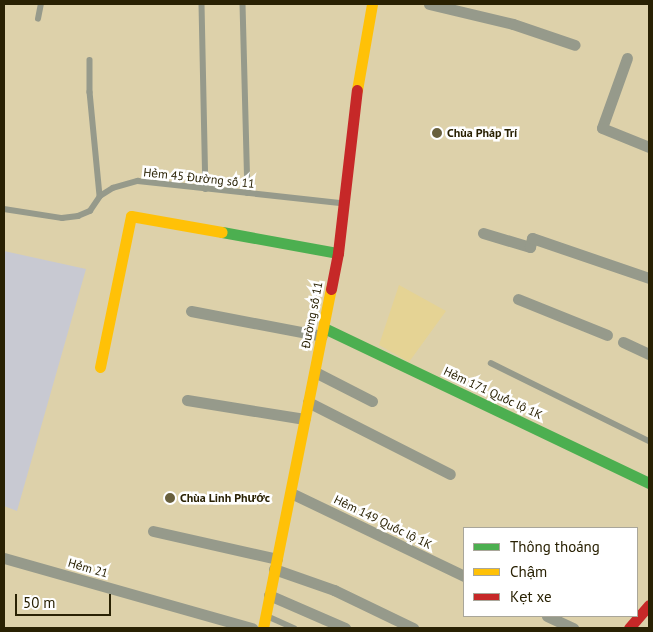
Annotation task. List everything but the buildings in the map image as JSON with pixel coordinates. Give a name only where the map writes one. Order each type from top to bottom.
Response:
[{"type":"street","name":"Đường số 11","points":[[263,628],[338,253],[358,85],[372,4]]},
{"type":"street","points":[[429,4],[513,24],[575,45]]},
{"type":"street","points":[[627,58],[602,128],[649,147]]},
{"type":"street","points":[[100,367],[131,216],[338,253]]},
{"type":"street","points":[[482,233],[530,247],[532,238],[649,278]]},
{"type":"street","points":[[518,299],[607,335]]},
{"type":"street","points":[[191,311],[323,332]]},
{"type":"street","name":"Hẻm 171 Quốc lộ 1K","points":[[323,332],[649,483]]},
{"type":"street","points":[[623,342],[649,354]]},
{"type":"street","points":[[315,372],[372,401]]},
{"type":"street","points":[[187,400],[304,419]]},
{"type":"street","points":[[308,402],[450,474]]},
{"type":"street","name":"Hẻm 149 Quốc lộ 1K","points":[[291,492],[463,576]]},
{"type":"street","points":[[153,531],[275,564],[413,628]]},
{"type":"street","name":"Hẻm 21","points":[[4,558],[252,628]]},
{"type":"street","points":[[269,595],[345,628]]},
{"type":"street","points":[[629,628],[649,605]]},
{"type":"street","points":[[549,617],[573,628]]},
{"type":"lane","points":[[38,19],[41,4]]},
{"type":"lane","points":[[202,4],[206,188]]},
{"type":"lane","points":[[243,4],[248,193]]},
{"type":"lane","points":[[90,60],[90,92],[100,196]]},
{"type":"lane","name":"Hẻm 45 Đường số 11","points":[[4,208],[62,218],[78,216],[90,211],[100,196],[124,183],[138,181],[344,204]]},
{"type":"lane","points":[[491,362],[649,441]]},
{"type":"lane","points":[[265,615],[294,628]]},
{"type":"shaded area","points":[[4,251],[86,269],[17,511],[4,506]]},
{"type":"shaded area","points":[[399,285],[446,311],[409,362],[379,345]]},
{"type":"traffic: fast","points":[[222,232],[338,253]]},
{"type":"traffic: fast","points":[[324,328],[649,483]]},
{"type":"traffic: slow","points":[[357,90],[372,4]]},
{"type":"traffic: slow","points":[[100,367],[131,216],[222,232]]},
{"type":"traffic: slow","points":[[263,628],[331,289]]},
{"type":"traffic: jam","points":[[331,289],[338,253],[357,90]]},
{"type":"traffic: jam","points":[[629,628],[649,605]]},
{"type":"place","name":"Chùa Pháp Trí","points":[[437,133]]},
{"type":"place","name":"Chùa Linh Phước","points":[[170,498]]}]
